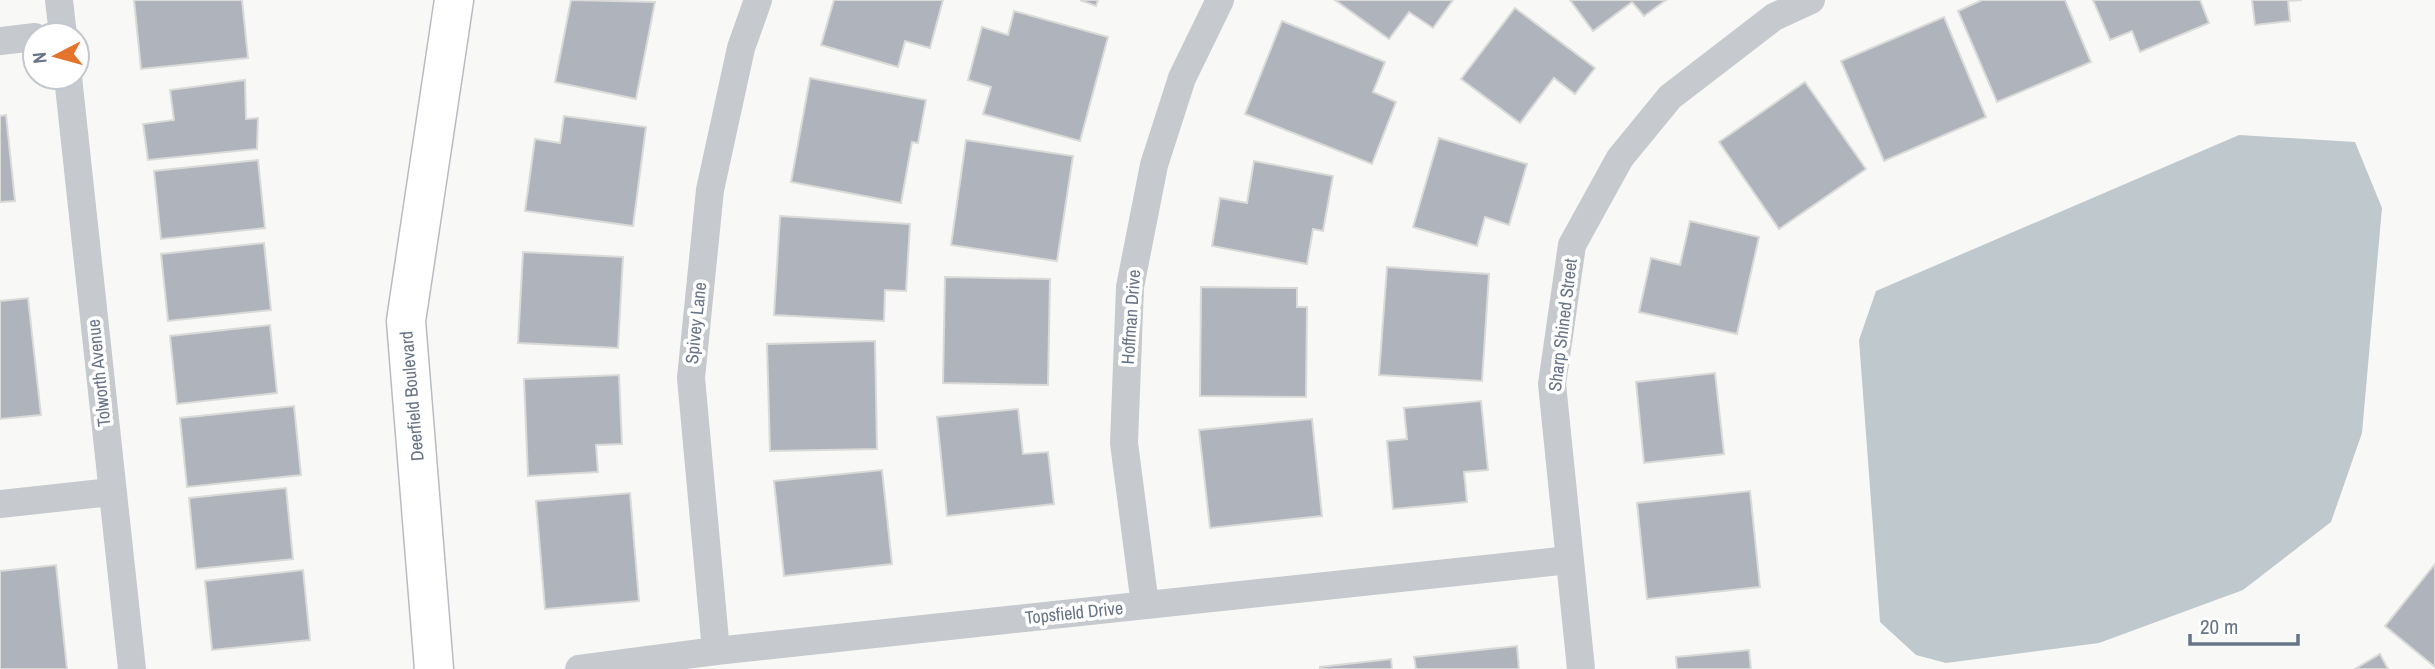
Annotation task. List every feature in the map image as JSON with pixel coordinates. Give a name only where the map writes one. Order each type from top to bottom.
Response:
[{"type":"street","points":[[59,0],[60,21]]},
{"type":"street","name":"Deerfield Boulevard","points":[[434,669],[406,321],[454,0]]},
{"type":"street","name":"Spivey Lane","points":[[716,651],[691,378],[710,190],[741,48],[758,0]]},
{"type":"street","name":"Hoffman Drive","points":[[1145,605],[1124,443],[1130,287],[1158,152],[1182,78],[1220,0]]},
{"type":"street","name":"Sharp Shined Street","points":[[1581,669],[1552,384],[1572,245],[1620,158],[1670,97],[1774,17],[1811,0]]},
{"type":"street","points":[[0,41],[21,39]]},
{"type":"street","name":"Tolworth Avenue","points":[[69,91],[132,669]]},
{"type":"street","points":[[0,504],[111,492]]},
{"type":"street","name":"Topsfield Drive","points":[[579,669],[716,651],[1569,560]]},
{"type":"shaded area","points":[[2239,135],[2355,142],[2382,208],[2362,433],[2331,522],[2243,590],[2099,643],[1946,663],[1916,655],[1880,622],[1859,340],[1876,291]]},
{"type":"building","points":[[134,0],[242,0],[248,58],[141,69]]},
{"type":"building","points":[[571,0],[655,2],[636,99],[555,82]]},
{"type":"building","points":[[834,0],[943,0],[930,48],[905,41],[898,67],[821,45]]},
{"type":"building","points":[[1080,0],[1098,0],[1096,6]]},
{"type":"building","points":[[1335,0],[1453,0],[1433,28],[1409,12],[1389,39]]},
{"type":"building","points":[[1570,0],[1666,0],[1644,16],[1632,2],[1593,31]]},
{"type":"building","points":[[1982,0],[2065,0],[2091,62],[1997,102],[1958,11]]},
{"type":"building","points":[[2093,0],[2200,0],[2209,23],[2140,52],[2132,31],[2110,40]]},
{"type":"building","points":[[2252,0],[2302,0],[2288,1],[2290,21],[2255,25]]},
{"type":"building","points":[[1515,8],[1595,68],[1575,94],[1554,78],[1520,123],[1461,79]]},
{"type":"building","points":[[1014,11],[1108,37],[1080,141],[983,114],[991,87],[968,80],[982,27],[1008,35]]},
{"type":"building","points":[[1944,17],[1986,117],[1884,161],[1841,61]]},
{"type":"building","points":[[1282,21],[1385,62],[1373,92],[1396,102],[1372,164],[1245,114]]},
{"type":"building","points":[[810,78],[926,100],[918,143],[912,142],[901,203],[791,182]]},
{"type":"building","points":[[245,80],[246,119],[258,118],[257,149],[148,160],[143,124],[174,120],[170,90]]},
{"type":"building","points":[[1805,82],[1866,169],[1779,229],[1719,142]]},
{"type":"building","points":[[6,115],[15,201],[0,202],[0,116]]},
{"type":"building","points":[[564,116],[646,127],[633,226],[525,211],[535,139],[560,143]]},
{"type":"building","points":[[1439,138],[1527,164],[1509,225],[1485,217],[1477,246],[1413,227]]},
{"type":"building","points":[[966,140],[1073,156],[1057,261],[951,245]]},
{"type":"building","points":[[258,160],[265,228],[161,239],[154,171]]},
{"type":"building","points":[[1254,161],[1333,176],[1323,231],[1313,229],[1307,264],[1212,246],[1220,198],[1247,203]]},
{"type":"building","points":[[780,216],[910,224],[906,291],[885,290],[884,321],[774,315]]},
{"type":"building","points":[[1690,221],[1759,237],[1737,334],[1639,312],[1651,258],[1680,265]]},
{"type":"building","points":[[264,243],[271,310],[168,321],[161,254]]},
{"type":"building","points":[[523,252],[623,257],[618,348],[518,343]]},
{"type":"building","points":[[1387,267],[1489,274],[1482,381],[1379,375]]},
{"type":"building","points":[[945,277],[1050,279],[1048,385],[943,383]]},
{"type":"building","points":[[1201,287],[1297,288],[1297,307],[1307,307],[1306,397],[1200,396]]},
{"type":"building","points":[[28,298],[41,415],[0,419],[0,301]]},
{"type":"building","points":[[270,325],[277,393],[177,404],[170,336]]},
{"type":"building","points":[[875,341],[877,449],[770,451],[767,344]]},
{"type":"building","points":[[1715,373],[1724,454],[1644,463],[1636,382]]},
{"type":"building","points":[[619,375],[622,444],[596,445],[598,472],[528,476],[524,379]]},
{"type":"building","points":[[1481,401],[1488,470],[1464,472],[1467,502],[1393,509],[1387,441],[1407,439],[1404,408]]},
{"type":"building","points":[[294,406],[301,475],[187,487],[180,418]]},
{"type":"building","points":[[1018,409],[1023,454],[1048,452],[1054,504],[947,516],[937,417]]},
{"type":"building","points":[[1312,419],[1322,516],[1210,528],[1199,430]]},
{"type":"building","points":[[882,470],[892,564],[784,576],[774,481]]},
{"type":"building","points":[[286,488],[293,559],[196,569],[189,498]]},
{"type":"building","points":[[1750,491],[1760,587],[1647,599],[1637,503]]},
{"type":"building","points":[[630,493],[639,601],[545,609],[536,501]]},
{"type":"building","points":[[2435,564],[2435,667],[2385,626]]},
{"type":"building","points":[[56,565],[67,669],[0,669],[0,571]]},
{"type":"building","points":[[303,570],[310,640],[212,650],[205,581]]},
{"type":"building","points":[[1517,646],[1519,669],[1416,669],[1414,657]]},
{"type":"building","points":[[1749,650],[1751,669],[1677,669],[1676,657]]},
{"type":"building","points":[[2380,654],[2388,669],[2355,669]]},
{"type":"building","points":[[1391,659],[1392,669],[1320,669],[1320,667]]}]
